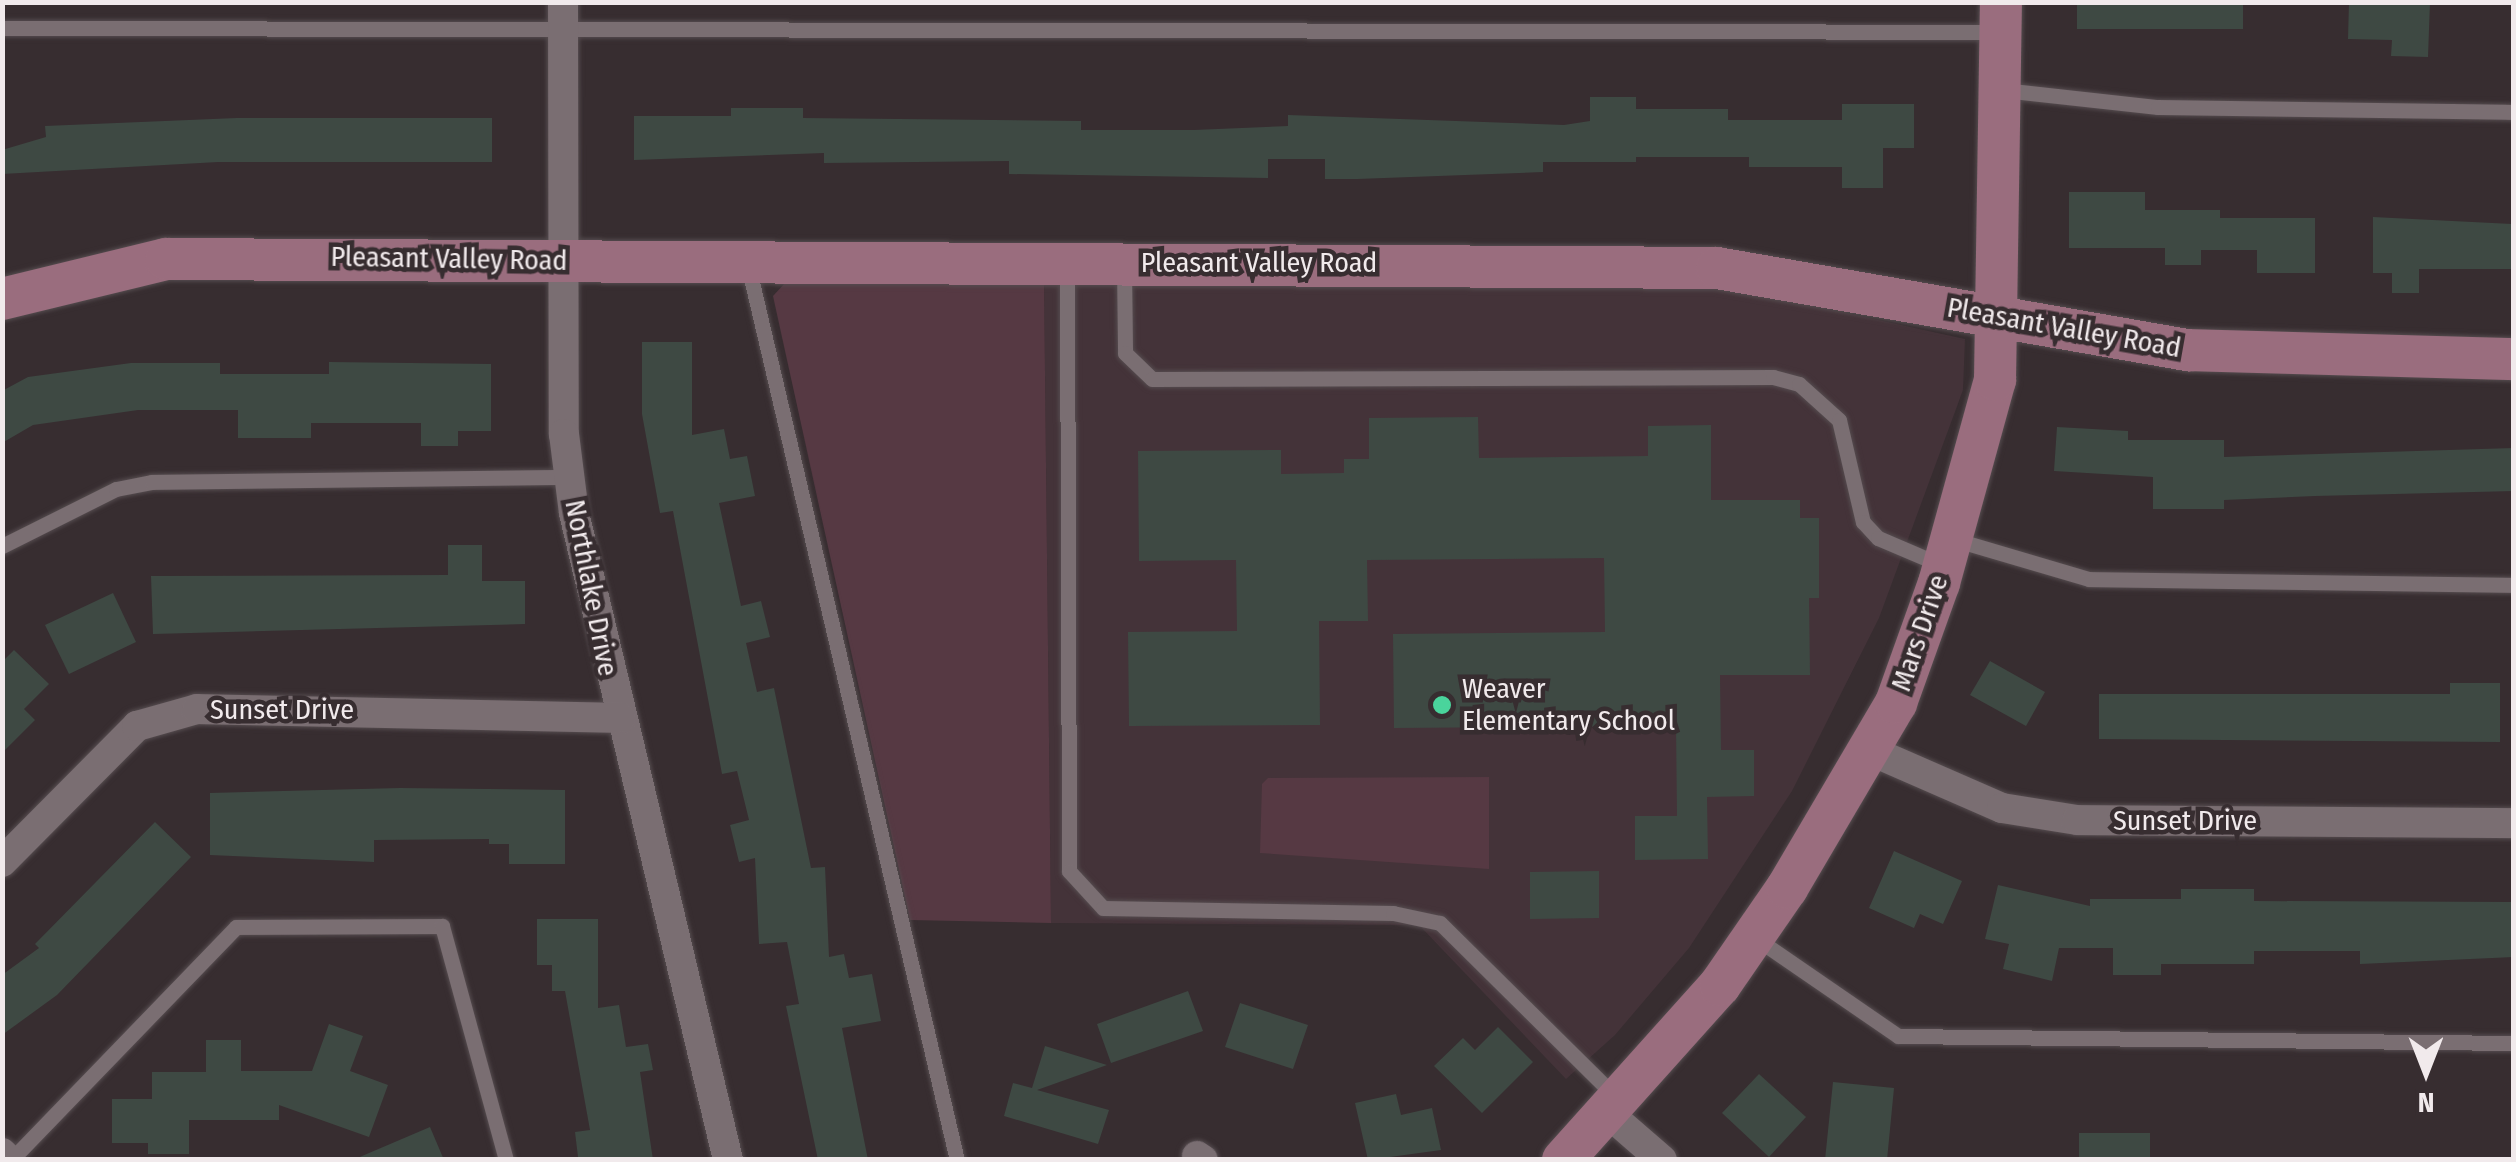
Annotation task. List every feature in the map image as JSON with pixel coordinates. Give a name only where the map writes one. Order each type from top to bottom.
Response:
[{"type":"street","name":"Northlake Drive","points":[[563,15],[563,260],[570,476],[621,718],[728,1160]]},
{"type":"street","name":"Mars Drive","points":[[1563,1160],[1614,1107],[1753,936],[1896,702],[1948,552],[1995,380],[2001,318],[2001,17]]},
{"type":"street","name":"Pleasant Valley Road","points":[[2,299],[166,258],[1717,268],[2189,350],[2514,358]]},
{"type":"street","name":"Sunset Drive","points":[[2,862],[137,726],[197,709],[621,718]]},
{"type":"street","name":"Sunset Drive","points":[[1869,750],[2002,808],[2078,820],[2514,824]]},
{"type":"street","points":[[1614,1107],[1662,1160]]},
{"type":"street","points":[[2,1153],[10,1160]]},
{"type":"lane","points":[[2,28],[563,15],[2001,17]]},
{"type":"lane","points":[[2001,90],[2158,107],[2514,112]]},
{"type":"lane","points":[[748,261],[956,1160]]},
{"type":"lane","points":[[1067,262],[1068,871],[1103,908],[1393,912],[1440,923],[1614,1107]]},
{"type":"lane","points":[[1124,262],[1125,353],[1152,379],[1773,377],[1800,384],[1839,420],[1863,522],[1878,538],[2090,579],[2514,584]]},
{"type":"lane","points":[[2,546],[116,489],[152,482],[570,476]]},
{"type":"lane","points":[[10,1160],[236,927],[442,926],[506,1160]]},
{"type":"lane","points":[[1753,936],[1898,1036],[2514,1042]]},
{"type":"shaded area","name":"Weaver Elementary School","points":[[1044,281],[1728,287],[1965,339],[1963,390],[1879,618],[1792,791],[1689,948],[1615,1035],[1566,1079],[1419,925],[1051,923]]},
{"type":"shaded area","points":[[1044,281],[1051,923],[910,920],[773,296],[785,283]]},
{"type":"shaded area","points":[[1489,777],[1489,869],[1260,853],[1262,784],[1268,778]]},
{"type":"building","points":[[2077,2],[2243,2],[2243,29],[2077,29]]},
{"type":"building","points":[[2349,2],[2430,2],[2428,57],[2391,56],[2392,40],[2348,39]]},
{"type":"building","points":[[1590,97],[1636,97],[1636,109],[1728,109],[1728,120],[1842,120],[1842,104],[1914,104],[1914,148],[1883,148],[1883,188],[1842,188],[1842,167],[1749,167],[1749,157],[1543,162],[1543,172],[1357,179],[1325,179],[1325,159],[1268,159],[1268,178],[1009,174],[1009,161],[824,163],[824,153],[634,160],[634,116],[731,116],[731,108],[803,108],[803,118],[1081,121],[1081,130],[1194,130],[1288,126],[1288,115],[1564,125],[1590,121]]},
{"type":"building","points":[[237,118],[492,118],[492,162],[218,162],[2,174],[2,150],[46,137],[45,126]]},
{"type":"building","points":[[2069,192],[2145,192],[2145,210],[2220,210],[2220,218],[2315,218],[2315,273],[2257,273],[2257,250],[2201,250],[2201,265],[2165,265],[2165,248],[2069,248]]},
{"type":"building","points":[[2373,217],[2512,224],[2512,269],[2419,269],[2419,293],[2392,293],[2392,273],[2373,273]]},
{"type":"building","points":[[642,342],[692,342],[692,435],[724,429],[730,459],[747,456],[755,496],[719,503],[741,606],[761,601],[770,637],[746,643],[757,692],[774,688],[811,868],[825,867],[829,957],[844,954],[849,978],[872,974],[881,1021],[842,1028],[868,1160],[818,1160],[786,1006],[799,1004],[787,942],[759,944],[755,858],[739,862],[730,825],[749,820],[737,771],[722,774],[673,511],[660,513],[642,414]]},
{"type":"building","points":[[329,362],[491,364],[491,431],[458,431],[458,446],[421,446],[421,423],[311,423],[311,438],[238,438],[238,410],[138,410],[33,425],[2,443],[2,391],[28,377],[131,363],[220,363],[220,374],[329,374]]},
{"type":"building","points":[[1478,417],[1479,458],[1648,456],[1648,426],[1711,425],[1711,500],[1800,500],[1800,518],[1819,518],[1819,598],[1809,598],[1810,675],[1720,675],[1721,750],[1754,750],[1754,796],[1707,797],[1708,859],[1635,860],[1635,816],[1677,816],[1676,726],[1394,728],[1393,634],[1605,632],[1604,558],[1367,560],[1368,621],[1319,621],[1320,725],[1129,726],[1128,632],[1237,631],[1236,560],[1139,561],[1138,451],[1281,450],[1281,474],[1344,473],[1344,459],[1369,459],[1369,418]]},
{"type":"building","points":[[2057,427],[2128,431],[2128,440],[2224,440],[2224,457],[2514,448],[2514,491],[2224,500],[2224,509],[2153,509],[2153,477],[2054,471]]},
{"type":"building","points":[[448,545],[482,545],[482,581],[525,581],[525,624],[153,634],[151,576],[448,575]]},
{"type":"building","points":[[113,593],[136,642],[69,674],[45,625]]},
{"type":"building","points":[[14,650],[49,684],[24,709],[35,720],[2,753],[2,662]]},
{"type":"building","points":[[1990,661],[2045,692],[2026,726],[1970,695]]},
{"type":"building","points":[[2450,683],[2500,683],[2500,742],[2099,739],[2099,694],[2450,694]]},
{"type":"building","points":[[400,788],[565,790],[565,864],[509,864],[509,844],[489,844],[489,839],[374,840],[374,862],[210,855],[210,793]]},
{"type":"building","points":[[155,822],[191,857],[57,995],[2,1035],[2,975],[39,948],[35,944]]},
{"type":"building","points":[[1894,851],[1962,881],[1943,924],[1920,914],[1914,928],[1869,908]]},
{"type":"building","points":[[1599,871],[1599,918],[1530,919],[1530,872]]},
{"type":"building","points":[[1998,885],[2090,906],[2090,899],[2181,899],[2181,889],[2254,889],[2254,901],[2514,902],[2514,957],[2360,964],[2360,951],[2254,951],[2254,964],[2161,964],[2161,975],[2113,975],[2113,948],[2059,948],[2052,981],[2003,969],[2009,944],[1985,939]]},
{"type":"building","points":[[537,919],[598,919],[598,1008],[619,1005],[626,1047],[648,1044],[653,1070],[640,1072],[653,1160],[578,1157],[575,1132],[590,1130],[565,991],[552,991],[552,965],[537,965]]},
{"type":"building","points":[[1188,991],[1203,1031],[1111,1063],[1097,1024]]},
{"type":"building","points":[[1240,1003],[1308,1025],[1293,1069],[1225,1047]]},
{"type":"building","points":[[329,1024],[363,1036],[350,1071],[388,1085],[369,1137],[279,1105],[279,1120],[189,1120],[189,1154],[148,1154],[148,1143],[112,1143],[112,1099],[152,1099],[152,1072],[206,1072],[206,1040],[241,1040],[241,1071],[312,1071]]},
{"type":"building","points":[[1498,1027],[1533,1062],[1482,1113],[1434,1066],[1463,1038],[1475,1050]]},
{"type":"building","points":[[1045,1046],[1107,1065],[1037,1090],[1109,1110],[1098,1144],[1004,1116],[1013,1083],[1032,1088]]},
{"type":"building","points":[[1759,1074],[1806,1117],[1769,1157],[1722,1113]]},
{"type":"building","points":[[1833,1082],[1894,1088],[1887,1160],[1825,1160]]},
{"type":"building","points":[[1396,1094],[1401,1115],[1432,1108],[1441,1150],[1368,1160],[1355,1103]]},
{"type":"building","points":[[430,1127],[444,1160],[355,1160],[355,1159]]},
{"type":"building","points":[[2079,1133],[2150,1133],[2150,1160],[2079,1160]]},
{"type":"place","name":"Weaver Elementary School","points":[[1442,705]]}]
